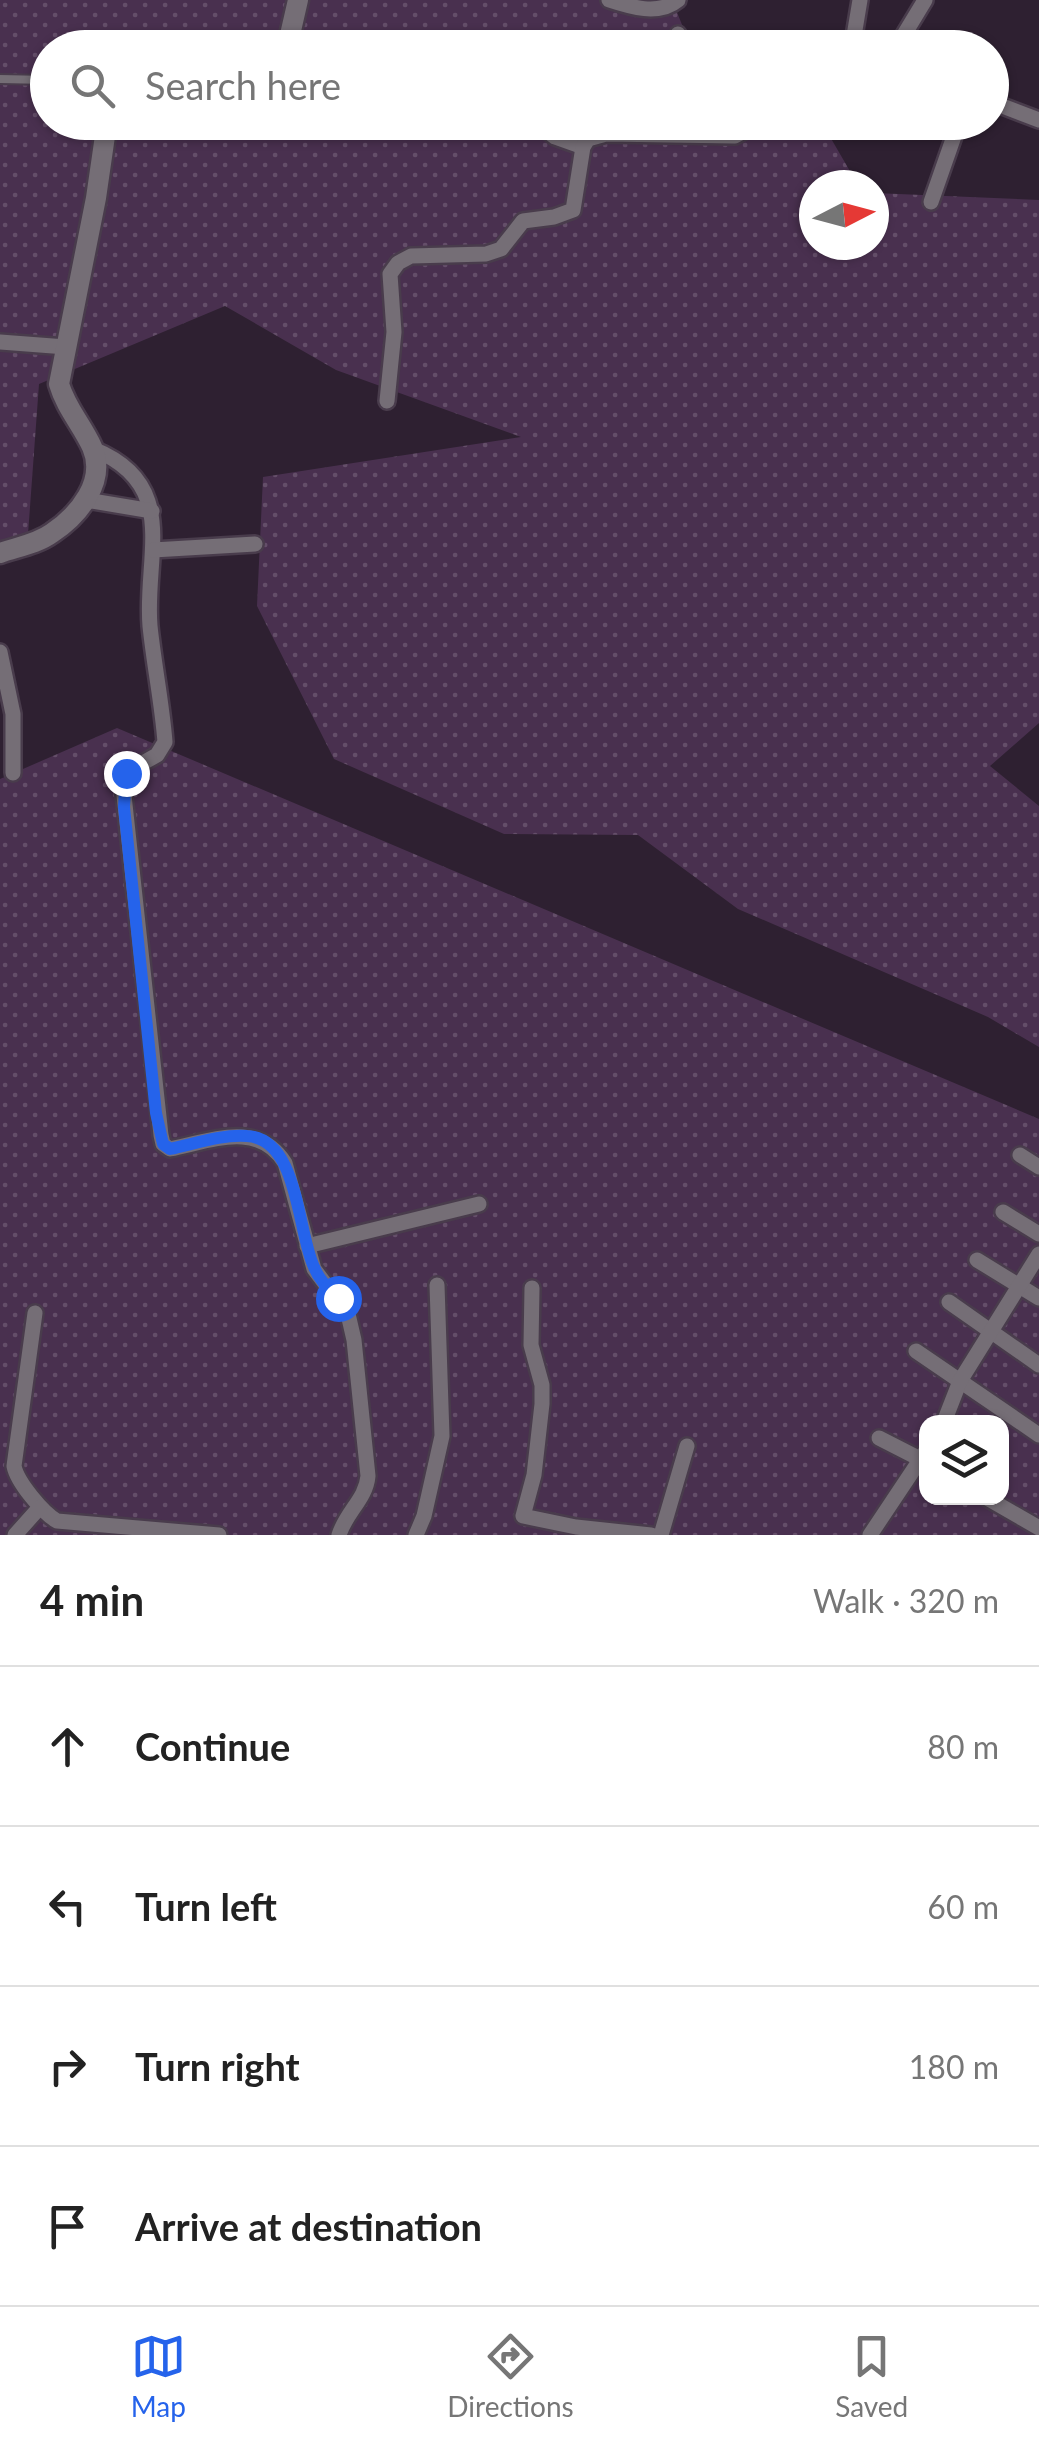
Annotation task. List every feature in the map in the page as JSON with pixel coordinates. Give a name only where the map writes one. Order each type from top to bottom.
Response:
[{"type":"street","points":[[291,30],[298,0]]},
{"type":"street","points":[[609,0],[634,8],[652,8],[670,6],[678,0]]},
{"type":"street","points":[[855,30],[860,0]]},
{"type":"street","points":[[907,30],[925,0]]},
{"type":"street","points":[[1009,109],[1039,120]]},
{"type":"street","points":[[0,553],[52,533],[86,500],[97,466],[93,449],[63,398],[60,365],[96,198],[104,140]]},
{"type":"street","points":[[564,140],[583,146]]},
{"type":"street","points":[[386,401],[394,332],[390,274],[398,263],[411,256],[486,254],[501,249],[522,221],[554,218],[573,210],[587,140]]},
{"type":"street","points":[[932,202],[952,140]]},
{"type":"street","points":[[0,342],[66,346]]},
{"type":"street","points":[[93,449],[120,462],[134,477],[152,511],[150,627],[165,742],[156,755],[126,773],[124,786],[160,1135],[170,1149],[245,1135],[267,1142],[285,1163],[306,1246],[320,1279],[348,1314],[365,1432],[367,1486],[345,1517],[339,1535]]},
{"type":"street","points":[[86,500],[152,511]]},
{"type":"street","points":[[153,550],[255,544]]},
{"type":"street","points":[[0,652],[12,714],[13,774]]},
{"type":"street","points":[[1020,1155],[1039,1167]]},
{"type":"street","points":[[306,1246],[479,1204]]},
{"type":"street","points":[[1003,1212],[1039,1234]]},
{"type":"street","points":[[947,1415],[960,1382],[1039,1254]]},
{"type":"street","points":[[976,1260],[1039,1298]]},
{"type":"street","points":[[416,1535],[442,1436],[437,1285]]},
{"type":"street","points":[[532,1288],[531,1344],[542,1384],[542,1404],[534,1475],[523,1516],[576,1527],[651,1535]]},
{"type":"street","points":[[949,1302],[1039,1365]]},
{"type":"street","points":[[35,1313],[8,1452],[19,1483],[58,1521],[219,1535]]},
{"type":"street","points":[[916,1351],[1039,1435]]},
{"type":"street","points":[[879,1438],[919,1455]]},
{"type":"street","points":[[661,1535],[686,1446]]},
{"type":"street","points":[[870,1535],[919,1466]]},
{"type":"street","points":[[998,1505],[1039,1532]]},
{"type":"street","points":[[15,1535],[40,1507]]},
{"type":"lane","points":[[0,79],[30,80]]},
{"type":"shaded area","points":[[0,0],[672,0],[684,30],[30,30],[30,140],[832,140],[849,170],[799,170],[799,260],[889,260],[889,194],[1039,200],[1039,723],[990,766],[1039,806],[1039,1047],[988,1017],[738,909],[638,835],[504,834],[334,759],[257,606],[263,477],[521,437],[336,370],[225,306],[39,384],[27,548],[0,554]]},
{"type":"shaded area","points":[[117,728],[1039,1119],[1039,1535],[0,1535],[0,779]]},
{"type":"route","points":[[126,773],[124,807],[156,1113],[163,1144],[170,1149],[245,1135],[257,1137],[277,1150],[290,1177],[314,1268],[338,1298]]}]
